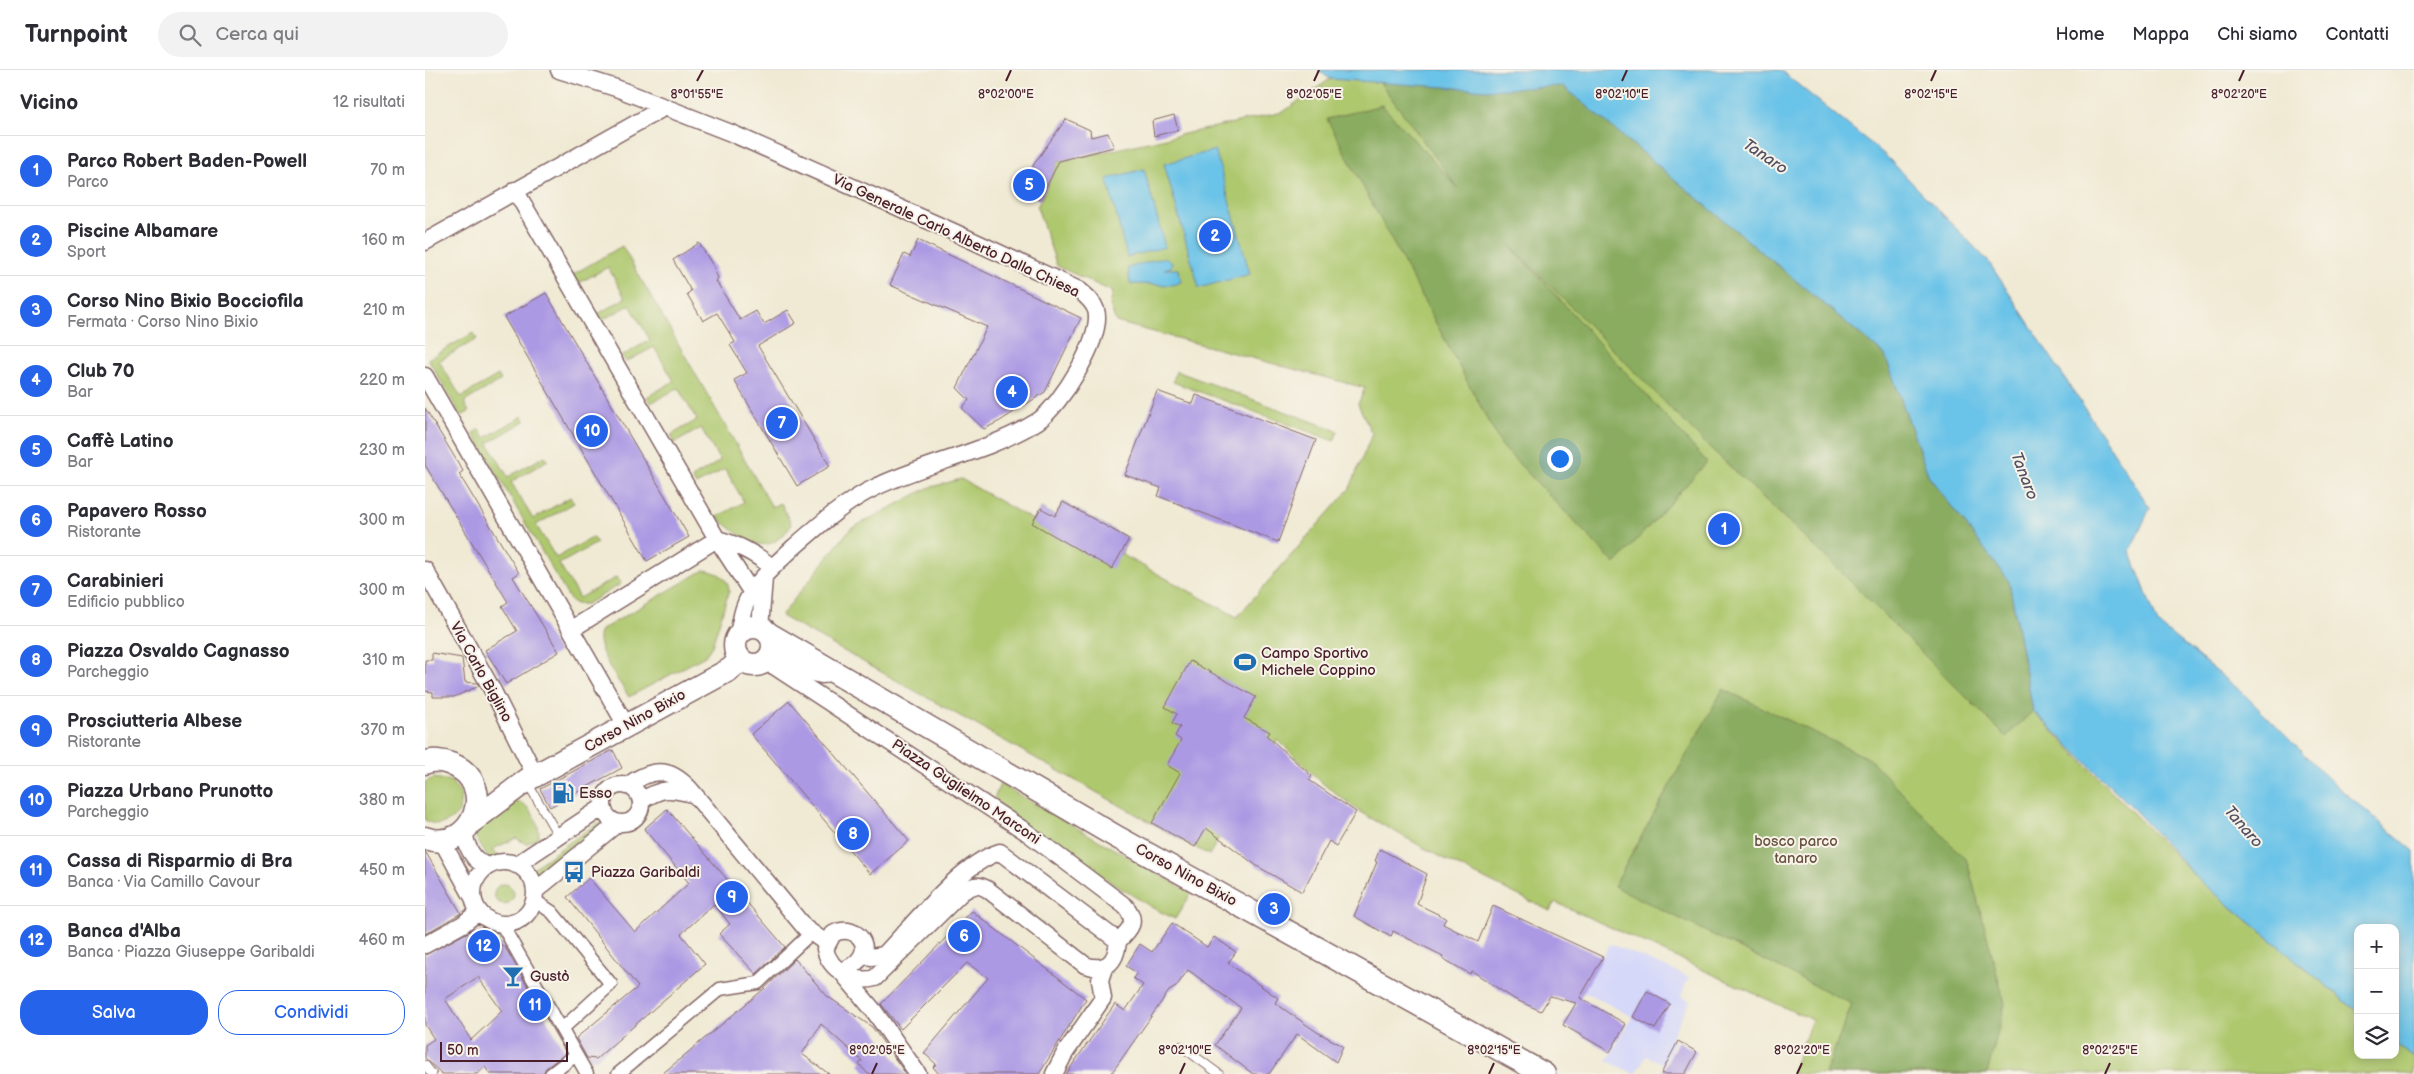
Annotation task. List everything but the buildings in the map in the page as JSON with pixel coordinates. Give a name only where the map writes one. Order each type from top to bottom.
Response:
[{"type":"main road","points":[[746,628],[765,631],[773,645],[766,661],[753,665],[741,660],[735,645],[738,634],[746,628]]},
{"type":"main road","name":"Corso Nino Bixio","points":[[765,631],[1115,836],[1543,1074]]},
{"type":"main road","name":"Corso Nino Bixio","points":[[433,840],[453,838],[531,778],[729,670],[741,660]]},
{"type":"main road","name":"Corso Nino Bixio","points":[[766,661],[809,668],[858,685]]},
{"type":"main road","points":[[426,761],[447,762],[458,766],[474,784],[478,796],[477,809],[468,826]]},
{"type":"main road","name":"Corso Nino Bixio","points":[[474,784],[511,785],[531,778]]},
{"type":"street","name":"Via Generale Carlo Alberto Dalla Chiesa","points":[[559,70],[616,88],[731,133],[956,233],[1079,290],[1092,301],[1097,311],[1096,326],[1087,350],[1069,385],[1050,412],[1036,422],[973,450],[876,487],[849,502],[768,573],[752,593],[744,607],[738,634]]},
{"type":"street","points":[[425,242],[665,107]]},
{"type":"street","points":[[515,190],[717,539],[752,593]]},
{"type":"street","points":[[425,376],[627,726]]},
{"type":"street","points":[[572,630],[717,539],[739,545],[753,553],[768,573],[765,631]]},
{"type":"street","name":"Via Carlo Biglino","points":[[425,570],[493,691],[531,778]]},
{"type":"street","name":"Piazza Guglielmo Marconi","points":[[766,661],[1025,832],[1125,906],[1132,914],[1133,919],[1125,935],[1118,941],[1114,957],[1104,968]]},
{"type":"street","points":[[627,786],[634,789],[641,802],[638,816],[633,821],[618,823],[611,820],[603,807],[604,800],[612,788],[627,786],[649,772],[660,772],[675,776],[686,784],[810,934],[827,943]]},
{"type":"street","points":[[641,802],[663,790],[675,789],[695,795]]},
{"type":"street","points":[[516,865],[603,807]]},
{"type":"street","points":[[433,840],[472,896],[478,912],[485,919],[502,925],[511,924],[526,915],[535,895],[618,823]]},
{"type":"street","points":[[468,826],[465,841],[476,860],[481,864],[489,866],[507,862],[516,865],[530,876],[535,895],[552,912],[611,984],[561,1029]]},
{"type":"street","name":"Piazza Guglielmo Marconi","points":[[863,953],[871,957],[884,955],[953,883],[977,862],[1000,852],[1118,941]]},
{"type":"street","points":[[472,896],[476,880],[489,866]]},
{"type":"street","points":[[841,971],[859,963],[863,953],[862,941],[848,930],[833,934],[825,949],[829,961],[841,971],[857,981],[875,978],[962,892],[972,886],[979,885],[1085,965],[1096,969],[1104,968],[1100,980],[1103,998],[1065,1053],[1054,1074]]},
{"type":"street","points":[[425,945],[463,924],[478,912]]},
{"type":"street","points":[[502,925],[587,1074]]},
{"type":"street","points":[[618,1074],[720,989],[758,983],[810,934]]},
{"type":"street","points":[[841,971],[874,1011],[918,1074]]},
{"type":"street","points":[[551,1074],[576,1055]]},
{"type":"lane","points":[[531,778],[559,837]]},
{"type":"lane","points":[[1181,1046],[1219,1074]]},
{"type":"lane","points":[[425,1065],[432,1074]]},
{"type":"shaded area","points":[[1610,944],[1689,977],[1681,996],[1690,1001],[1671,1038],[1675,1041],[1664,1064],[1646,1056],[1635,1074],[1607,1061],[1633,1017],[1583,991]]},
{"type":"green space","points":[[1330,79],[1563,86],[2009,581],[2033,711],[2199,880],[2354,1009],[2354,1059],[2399,1059],[2399,1046],[2414,1058],[2414,1074],[1791,1074],[1812,1020],[1555,902],[1550,911],[1442,858],[1360,812],[1322,783],[1278,740],[1209,855],[781,616],[850,529],[928,488],[961,479],[1033,520],[1041,508],[1055,516],[1063,502],[1129,539],[1121,554],[1237,617],[1350,488],[1372,434],[1358,404],[1365,388],[1116,322],[1110,305],[1113,292],[1057,266],[1037,207],[1058,162],[1283,112]]},
{"type":"green space","points":[[1378,80],[1563,86],[1885,355],[1929,477],[2009,581],[2033,711],[2006,737],[1830,561],[1703,441],[1510,245],[1707,462],[1615,564],[1501,445],[1327,119],[1382,105],[1458,188]]},
{"type":"green space","points":[[622,246],[772,507],[781,503],[791,524],[789,529],[778,539],[762,545],[754,543],[738,534],[717,517],[744,502],[725,469],[696,485],[692,478],[720,461],[701,428],[675,443],[671,435],[697,420],[678,388],[651,403],[647,397],[674,381],[654,347],[626,362],[622,356],[650,340],[630,305],[600,321],[596,315],[625,298],[608,267],[577,284],[572,275]]},
{"type":"green space","points":[[473,333],[477,339],[439,361],[461,397],[498,375],[501,380],[464,402],[469,412],[461,416],[428,359]]},
{"type":"green space","points":[[1176,371],[1338,431],[1334,441],[1173,382]]},
{"type":"green space","points":[[523,416],[525,421],[488,443],[508,477],[545,456],[548,460],[511,482],[533,519],[570,497],[574,503],[536,525],[556,558],[593,537],[597,543],[559,564],[579,598],[617,577],[621,584],[587,604],[576,604],[570,600],[473,433],[480,429],[485,438]]},
{"type":"green space","points":[[704,570],[724,578],[729,591],[712,646],[705,656],[629,697],[603,654],[599,637],[601,630]]},
{"type":"green space","name":"bosco parco tanaro","points":[[1723,689],[1870,759],[1967,861],[2005,1004],[1987,1074],[1825,1074],[1852,1004],[1614,886]]},
{"type":"green space","points":[[434,778],[451,781],[461,795],[459,812],[452,819],[439,824],[425,820],[425,782]]},
{"type":"green space","points":[[1000,784],[1191,893],[1175,919],[1153,908],[1026,829],[994,799]]},
{"type":"green space","points":[[519,802],[531,811],[537,822],[538,838],[526,844],[516,838],[491,850],[501,857],[495,860],[488,858],[473,833],[514,803]]},
{"type":"green space","points":[[599,822],[601,825],[535,877],[530,870]]},
{"type":"green space","points":[[500,884],[508,884],[514,890],[514,898],[508,904],[500,904],[494,898],[494,890]]},
{"type":"water","name":"Tanaro","points":[[1318,70],[1780,70],[1885,155],[1988,261],[2150,508],[2130,551],[2158,624],[2242,692],[2333,783],[2414,851],[2414,1058],[2399,1046],[2399,924],[2354,924],[2354,1009],[2199,880],[2130,805],[2033,711],[2009,581],[1929,477],[1885,355],[1563,86],[1487,90],[1330,79]]},
{"type":"water","points":[[1215,150],[1250,274],[1199,288],[1164,164]]},
{"type":"water","points":[[1144,169],[1165,247],[1127,257],[1107,179]]},
{"type":"water","points":[[1165,257],[1172,263],[1171,267],[1164,269],[1179,269],[1181,282],[1173,285],[1130,284],[1128,268]]},
{"type":"place","name":"Caffè Latino","points":[[1029,185]]},
{"type":"place","name":"Piscine Albamare","points":[[1215,236]]},
{"type":"place","name":"Club 70","points":[[1012,392]]},
{"type":"place","name":"Carabinieri","points":[[782,423]]},
{"type":"place","name":"Piazza Urbano Prunotto","points":[[592,431]]},
{"type":"place","name":"Parco Robert Baden-Powell","points":[[1724,529]]},
{"type":"place","name":"Campo Sportivo Michele Coppino","points":[[1245,662]]},
{"type":"place","name":"Esso","points":[[563,793]]},
{"type":"place","name":"Piazza Osvaldo Cagnasso","points":[[853,834]]},
{"type":"place","name":"Piazza Garibaldi","points":[[574,872]]},
{"type":"place","name":"Prosciutteria Albese","points":[[732,897]]},
{"type":"place","name":"Corso Nino Bixio Bocciofila","points":[[1274,909]]},
{"type":"place","name":"Papavero Rosso","points":[[964,936]]},
{"type":"place","name":"Banca d'Alba","points":[[484,946]]},
{"type":"place","name":"Gustò","points":[[513,976]]},
{"type":"place","name":"Cassa di Risparmio di Bra","points":[[535,1005]]}]
